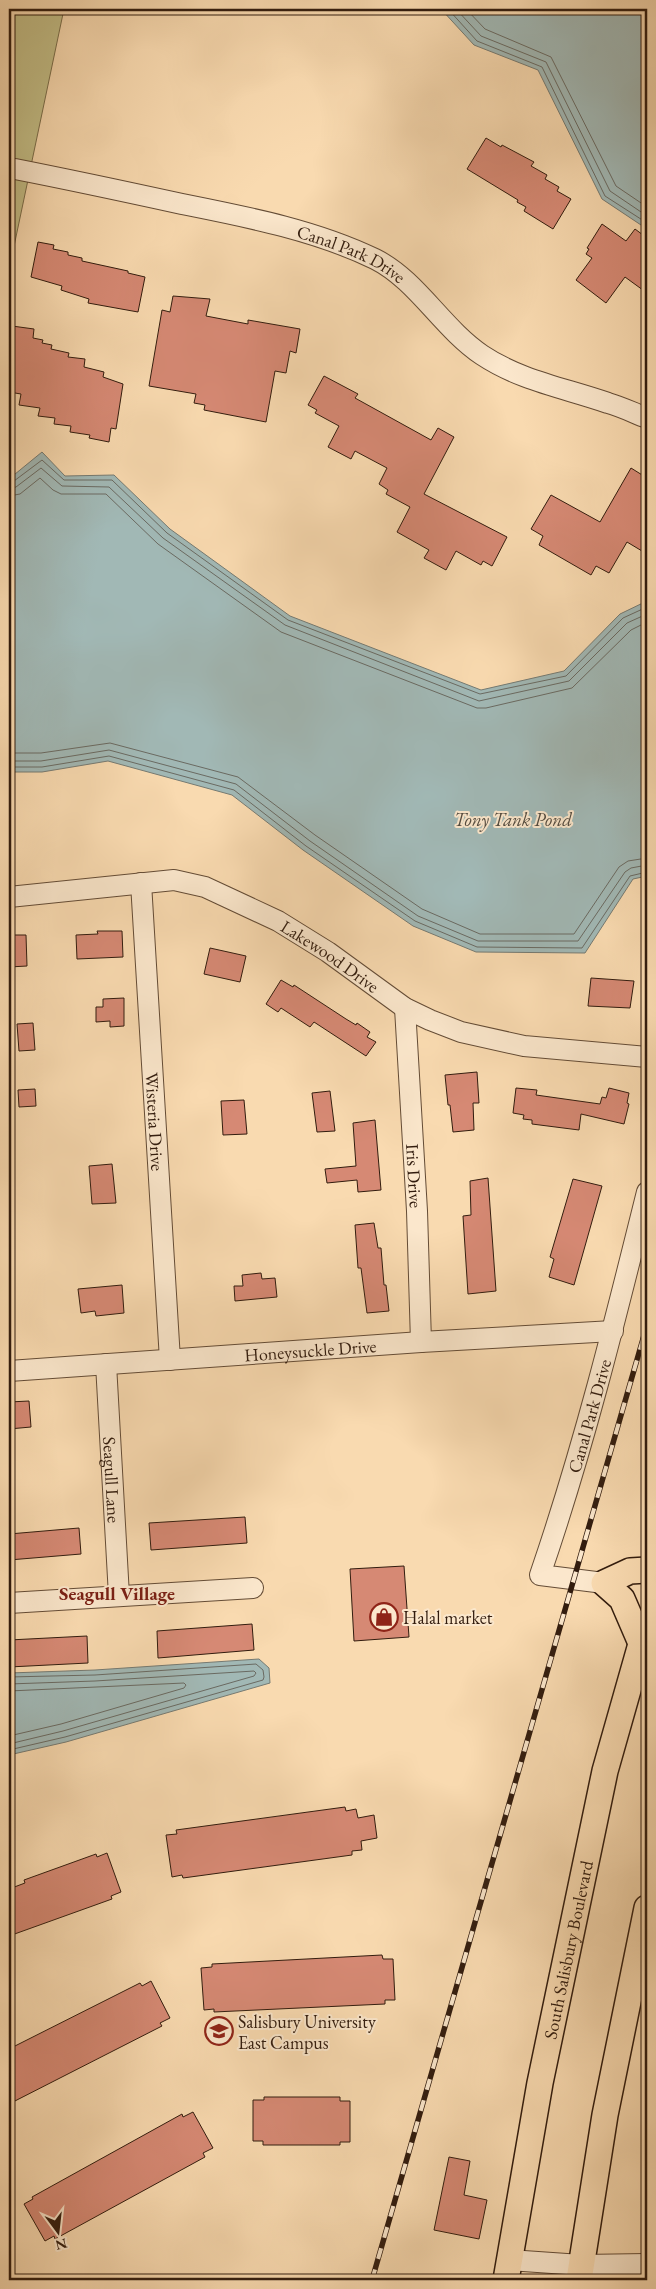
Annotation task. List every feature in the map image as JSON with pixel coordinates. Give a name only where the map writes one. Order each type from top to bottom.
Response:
[{"type":"main road","points":[[644,1633],[622,1599],[604,1583],[630,1572],[647,1570]]},
{"type":"main road","name":"South Salisbury Boulevard","points":[[508,2270],[540,2083],[605,1771],[644,1633]]},
{"type":"main road","points":[[580,2273],[605,2115],[647,1908]]},
{"type":"street","name":"Canal Park Drive","points":[[15,169],[232,214],[331,240],[377,260],[413,287],[446,325],[473,348],[508,371],[548,386],[608,402],[647,418]]},
{"type":"street","name":"Lakewood Drive","points":[[9,897],[174,880],[205,887],[278,921],[328,952],[405,1008],[461,1032],[524,1046],[647,1057]]},
{"type":"street","name":"Wisteria Drive","points":[[141,883],[170,1360]]},
{"type":"street","name":"Iris Drive","points":[[405,1008],[417,1211],[420,1342]]},
{"type":"street","name":"Canal Park Drive","points":[[604,1583],[540,1575],[571,1483],[613,1332],[647,1192]]},
{"type":"street","name":"Honeysuckle Drive","points":[[9,1370],[420,1342],[613,1332]]},
{"type":"street","name":"Seagull Lane","points":[[106,1364],[119,1596]]},
{"type":"street","points":[[9,1603],[253,1588]]},
{"type":"street","points":[[508,2270],[580,2273],[647,2264]]},
{"type":"shaded area","points":[[9,9],[64,9],[9,270]]},
{"type":"water","points":[[441,9],[647,9],[647,229],[602,199],[538,70],[474,45]]},
{"type":"water","name":"Tony Tank Pond","points":[[42,452],[65,476],[114,475],[170,529],[290,616],[481,690],[564,671],[620,614],[647,601],[647,876],[633,879],[585,953],[476,952],[413,926],[303,850],[232,795],[108,761],[42,772],[9,772],[9,479]]},
{"type":"water","points":[[259,1659],[269,1668],[270,1683],[66,1742],[9,1755],[9,1673],[95,1670]]},
{"type":"building","points":[[486,138],[534,162],[531,166],[547,175],[545,179],[559,187],[557,191],[571,199],[553,229],[524,211],[526,207],[517,202],[518,200],[467,169]]},
{"type":"building","points":[[602,224],[626,241],[635,229],[647,238],[647,293],[625,277],[606,303],[576,280],[592,258],[586,254],[589,249],[587,248]]},
{"type":"building","points":[[38,242],[54,245],[53,249],[68,252],[68,255],[82,258],[82,261],[128,271],[128,273],[145,277],[138,312],[88,303],[89,299],[61,290],[62,286],[31,277]]},
{"type":"building","points":[[173,296],[210,299],[206,316],[248,324],[248,320],[300,329],[296,353],[290,351],[286,373],[275,371],[266,422],[204,410],[205,405],[194,403],[196,394],[149,386],[162,310],[170,312]]},
{"type":"building","points":[[12,326],[34,329],[33,338],[43,340],[42,343],[52,345],[51,349],[69,353],[68,357],[85,359],[84,367],[104,372],[103,377],[123,384],[116,429],[111,428],[109,442],[89,438],[90,435],[70,432],[71,426],[54,424],[55,418],[38,416],[40,408],[19,405],[21,394],[9,392],[9,347]]},
{"type":"building","points":[[324,376],[358,394],[355,398],[431,440],[438,428],[454,437],[424,494],[507,537],[492,566],[483,561],[481,565],[456,551],[446,570],[424,558],[429,550],[397,532],[410,507],[386,494],[388,490],[379,484],[387,468],[355,451],[351,459],[328,447],[339,426],[315,413],[317,410],[308,405]]},
{"type":"building","points":[[631,468],[647,478],[647,554],[627,542],[609,573],[596,566],[591,575],[539,545],[543,536],[531,529],[551,495],[600,522]]},
{"type":"building","points":[[97,931],[122,931],[123,957],[77,959],[76,935],[98,934]]},
{"type":"building","points":[[9,935],[26,935],[27,966],[9,967]]},
{"type":"building","points":[[210,948],[246,956],[240,982],[204,974]]},
{"type":"building","points":[[591,978],[634,981],[630,1008],[588,1006]]},
{"type":"building","points":[[281,980],[293,987],[294,985],[346,1019],[356,1025],[357,1023],[370,1032],[367,1037],[376,1042],[366,1056],[314,1022],[310,1027],[281,1008],[278,1012],[266,1004]]},
{"type":"building","points":[[124,998],[124,1026],[110,1027],[110,1021],[96,1022],[96,1007],[103,1007],[103,999]]},
{"type":"building","points":[[33,1023],[35,1050],[19,1051],[17,1024]]},
{"type":"building","points":[[477,1072],[479,1103],[473,1103],[474,1130],[453,1132],[445,1075]]},
{"type":"building","points":[[516,1088],[537,1090],[536,1095],[600,1104],[602,1097],[606,1098],[609,1088],[629,1093],[627,1103],[629,1104],[624,1124],[581,1114],[579,1130],[532,1124],[532,1120],[523,1119],[524,1115],[513,1113]]},
{"type":"building","points":[[35,1089],[36,1106],[19,1107],[18,1090]]},
{"type":"building","points":[[330,1091],[335,1131],[317,1132],[312,1093]]},
{"type":"building","points":[[244,1100],[247,1134],[223,1135],[221,1101]]},
{"type":"building","points":[[375,1120],[381,1190],[358,1192],[357,1180],[327,1183],[325,1169],[356,1166],[353,1123]]},
{"type":"building","points":[[112,1164],[116,1203],[92,1204],[89,1166]]},
{"type":"building","points":[[488,1178],[496,1291],[468,1294],[463,1216],[471,1215],[470,1181]]},
{"type":"building","points":[[573,1179],[602,1186],[574,1285],[549,1277],[554,1259],[550,1257]]},
{"type":"building","points":[[374,1223],[378,1248],[381,1248],[384,1285],[386,1285],[389,1311],[367,1313],[361,1268],[358,1268],[355,1225]]},
{"type":"building","points":[[261,1273],[262,1279],[275,1278],[277,1297],[235,1301],[234,1286],[243,1286],[242,1275]]},
{"type":"building","points":[[122,1285],[124,1313],[96,1316],[95,1311],[81,1313],[78,1289]]},
{"type":"building","points":[[29,1401],[31,1427],[9,1429],[9,1402]]},
{"type":"building","points":[[245,1517],[247,1543],[151,1550],[149,1523]]},
{"type":"building","points":[[79,1528],[81,1554],[9,1560],[9,1534]]},
{"type":"building","points":[[404,1566],[409,1637],[354,1641],[350,1569]]},
{"type":"building","points":[[252,1624],[254,1650],[158,1658],[157,1631]]},
{"type":"building","points":[[87,1636],[88,1663],[9,1667],[9,1640]]},
{"type":"building","points":[[345,1807],[346,1811],[356,1809],[358,1818],[374,1815],[377,1838],[361,1841],[362,1850],[352,1851],[352,1855],[183,1878],[182,1875],[172,1877],[166,1835],[177,1834],[176,1830]]},
{"type":"building","points":[[107,1853],[121,1892],[111,1896],[112,1899],[9,1936],[9,1889],[25,1883],[24,1880],[96,1854],[97,1857]]},
{"type":"building","points":[[382,1955],[383,1959],[393,1959],[395,2000],[385,2000],[385,2004],[214,2012],[214,2009],[204,2010],[201,1968],[212,1967],[212,1964]]},
{"type":"building","points":[[151,1981],[170,2018],[160,2023],[162,2026],[9,2104],[9,2049],[140,1983],[142,1986]]},
{"type":"building","points":[[264,2097],[340,2097],[340,2101],[350,2101],[350,2142],[340,2142],[340,2145],[263,2145],[263,2141],[253,2141],[253,2100],[264,2100]]},
{"type":"building","points":[[193,2112],[213,2148],[203,2153],[205,2157],[55,2239],[54,2236],[45,2241],[24,2204],[33,2199],[32,2197],[182,2114],[183,2117]]},
{"type":"building","points":[[449,2157],[470,2161],[464,2195],[487,2200],[479,2239],[434,2230]]},
{"type":"railway","points":[[372,2280],[647,1325]]},
{"type":"place","name":"Halal market","points":[[384,1617]]},
{"type":"place","name":"Salisbury University East Campus","points":[[219,2031]]},
{"type":"district","name":"Seagull Village","points":[[117,1593]]}]
